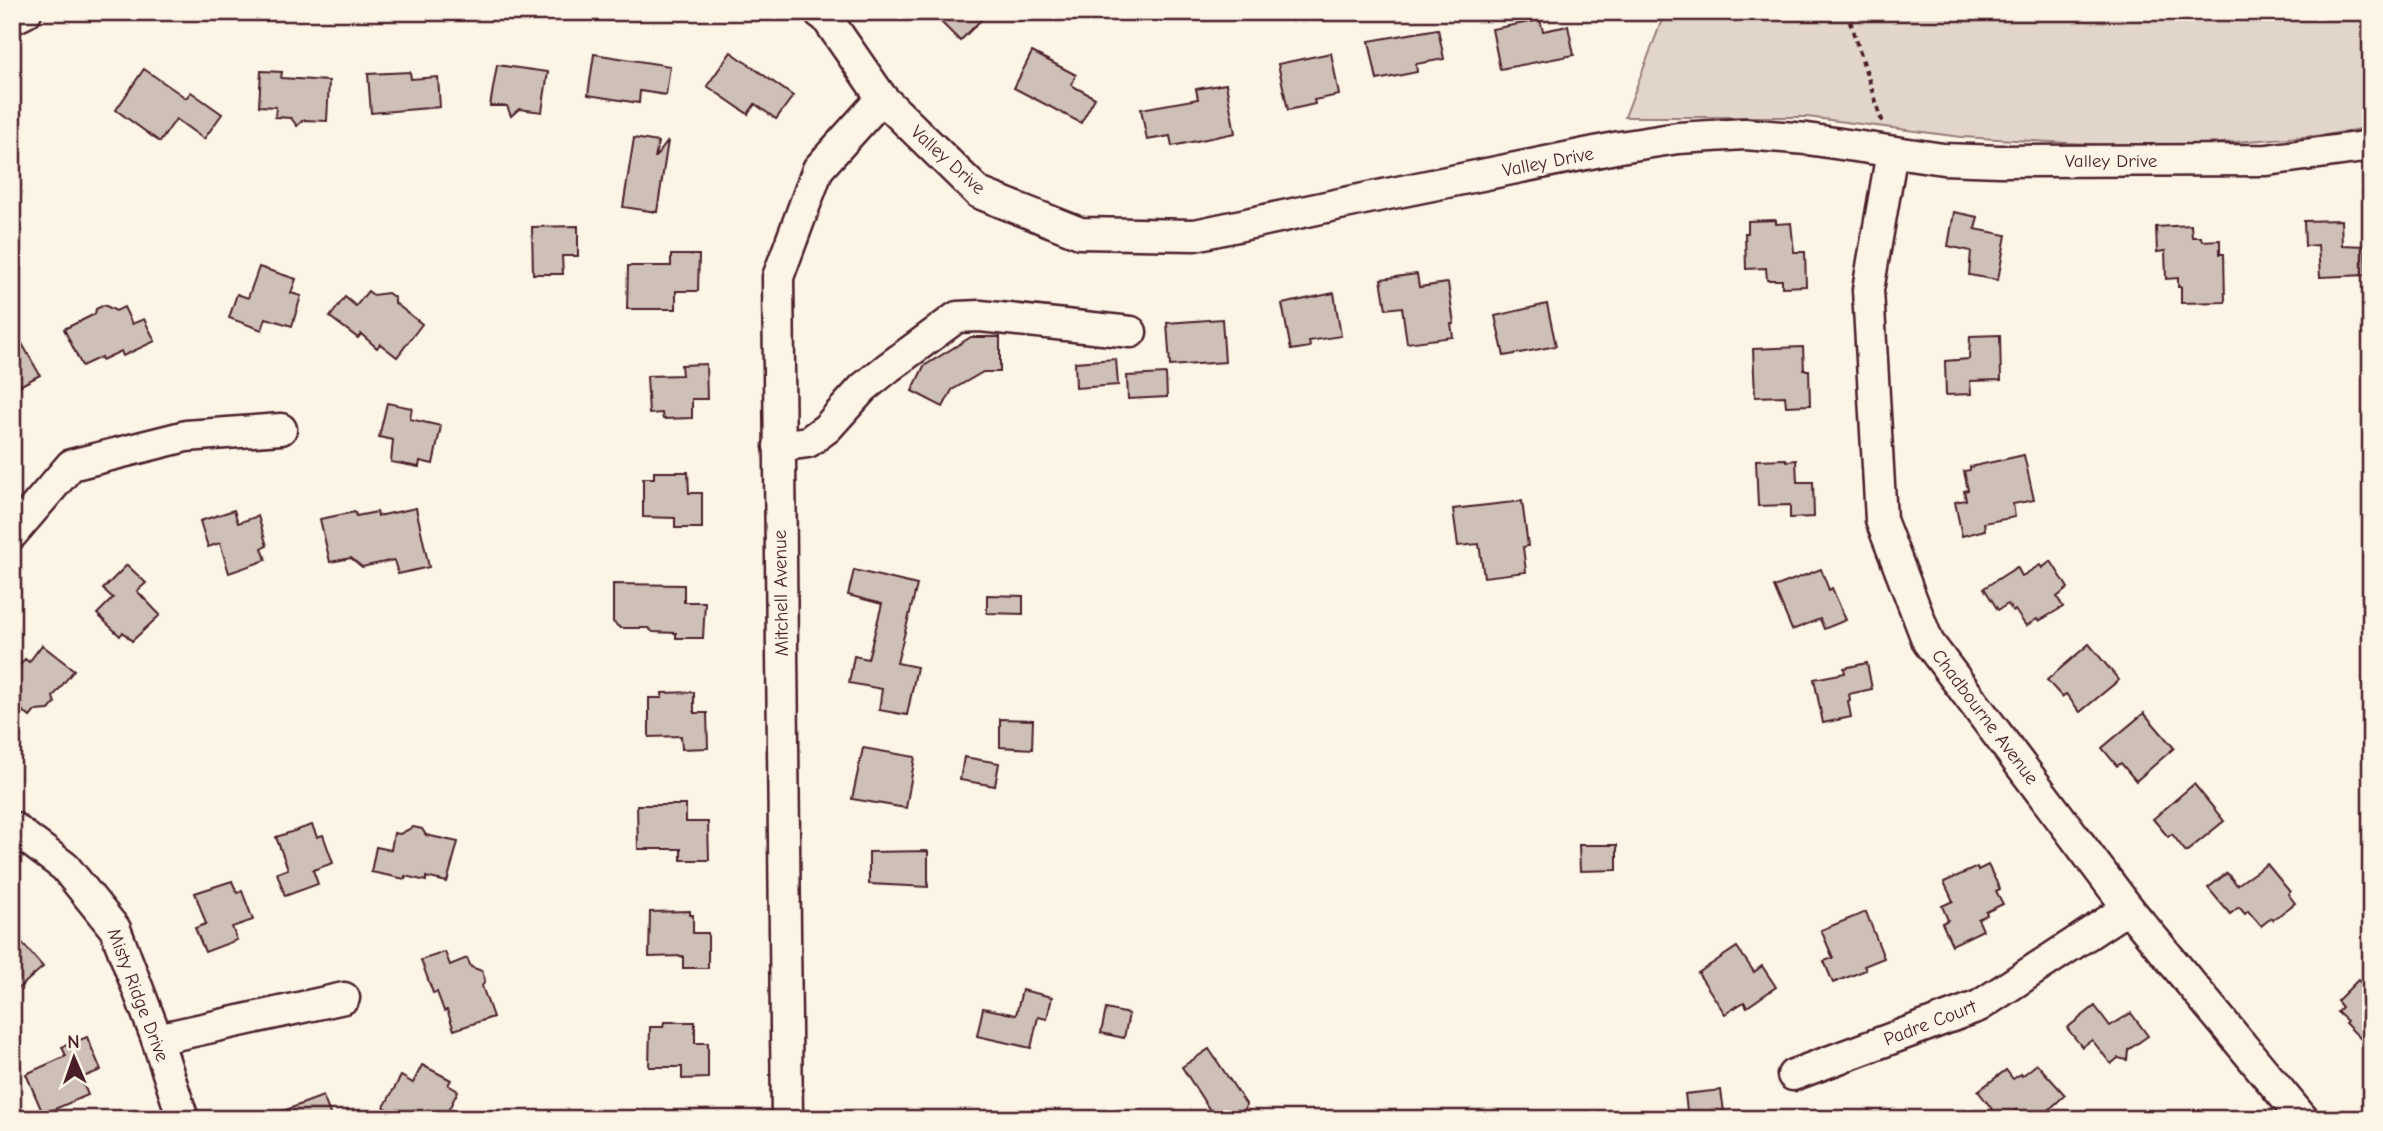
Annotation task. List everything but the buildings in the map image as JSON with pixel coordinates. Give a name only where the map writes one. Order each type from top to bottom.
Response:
[{"type":"street","points":[[12,19],[26,12]]},
{"type":"street","name":"Valley Drive","points":[[819,12],[826,17],[882,98],[979,193],[1080,233],[1195,235],[1620,147],[1678,138],[1745,134],[1807,139],[1943,159],[2000,161],[2267,160],[2371,146]]},
{"type":"street","name":"Mitchell Avenue","points":[[787,1119],[778,277],[818,169],[882,98]]},
{"type":"street","name":"Chadbourne Avenue","points":[[1892,152],[1868,290],[1881,520],[1928,642],[2129,908],[2303,1119]]},
{"type":"street","points":[[779,446],[808,442],[827,428],[863,388],[957,317],[980,316],[1131,332]]},
{"type":"street","points":[[12,534],[71,465],[186,436],[281,429]]},
{"type":"street","name":"Misty Ridge Drive","points":[[12,827],[65,867],[115,929],[157,1039],[183,1119]]},
{"type":"street","name":"Padre Court","points":[[1793,1075],[1979,1006],[2129,908]]},
{"type":"street","points":[[157,1039],[344,998]]},
{"type":"path","points":[[1847,12],[1892,152]]},
{"type":"shaded area","points":[[1665,12],[2371,12],[2371,127],[2326,135],[2158,148],[1961,137],[1807,117],[1625,117]]}]
